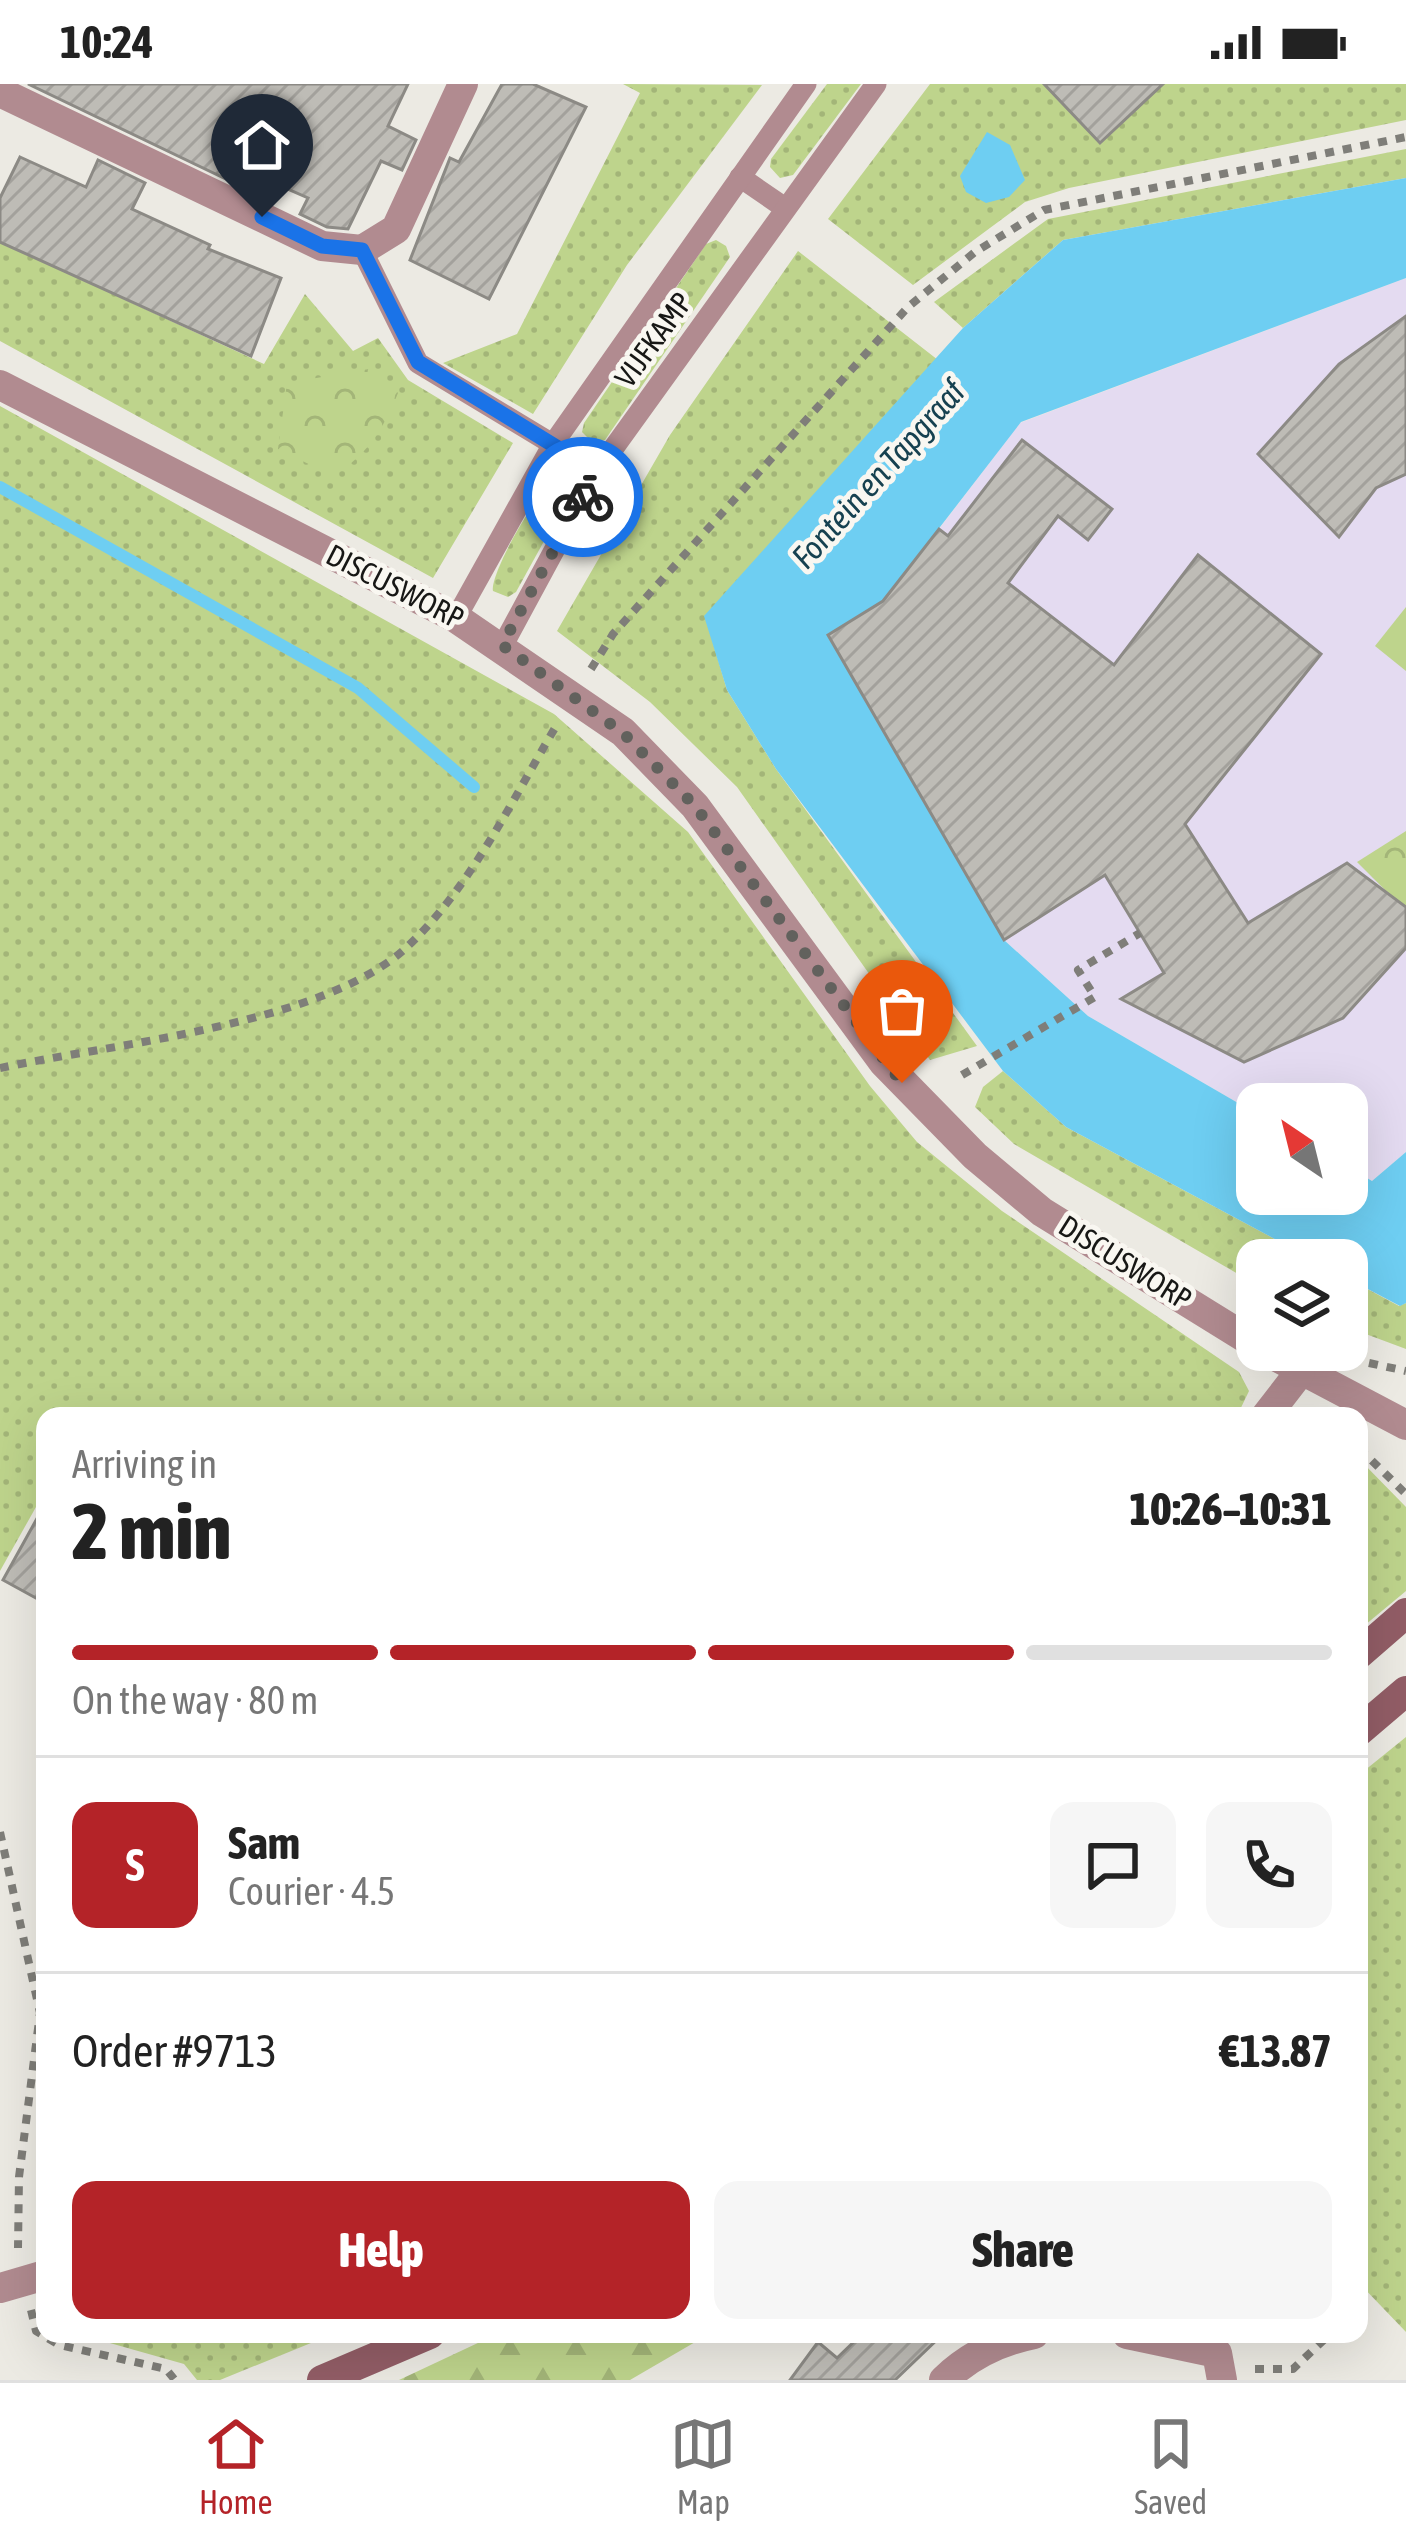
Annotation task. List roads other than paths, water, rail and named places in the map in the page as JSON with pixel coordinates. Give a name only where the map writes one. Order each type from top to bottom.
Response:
[{"type":"main road","points":[[1368,1646],[1406,1613]]},
{"type":"main road","points":[[1368,1723],[1406,1691]]},
{"type":"main road","points":[[322,2380],[409,2343]]},
{"type":"street","points":[[0,92],[322,246],[362,250],[396,229],[463,84]]},
{"type":"street","name":"DISCUSWORP","points":[[0,385],[456,618],[502,645],[623,733],[695,806],[884,1063],[961,1143],[1042,1212],[1236,1332]]},
{"type":"street","points":[[1273,1407],[1300,1372]]},
{"type":"street","name":"DISCUSWORP","points":[[1300,1372],[1406,1425]]},
{"type":"street","points":[[944,2380],[1003,2343]]},
{"type":"street","points":[[1170,2343],[1217,2353],[1223,2374]]},
{"type":"lane","name":"VIJFKAMP","points":[[456,618],[553,444],[806,84]]},
{"type":"lane","name":"VIJFKAMP","points":[[502,645],[597,472],[877,84]]},
{"type":"lane","points":[[740,176],[785,208]]},
{"type":"lane","points":[[362,250],[418,362],[597,472]]},
{"type":"water","points":[[987,132],[1010,145],[1025,180],[1009,197],[986,203],[966,192],[960,176]]},
{"type":"water","points":[[1406,178],[1406,278],[1021,422],[883,601],[828,635],[1004,940],[1088,1016],[1236,1102],[1236,1215],[1368,1215],[1368,1179],[1372,1181],[1406,1152],[1406,1303],[1400,1306],[1368,1289],[1368,1239],[1275,1239],[1066,1127],[1003,1071],[776,769],[727,690],[704,616],[963,328],[1063,240]]},
{"type":"waterway","name":"Fontein en Tapgraaf","points":[[0,487],[358,688],[474,787]]}]
